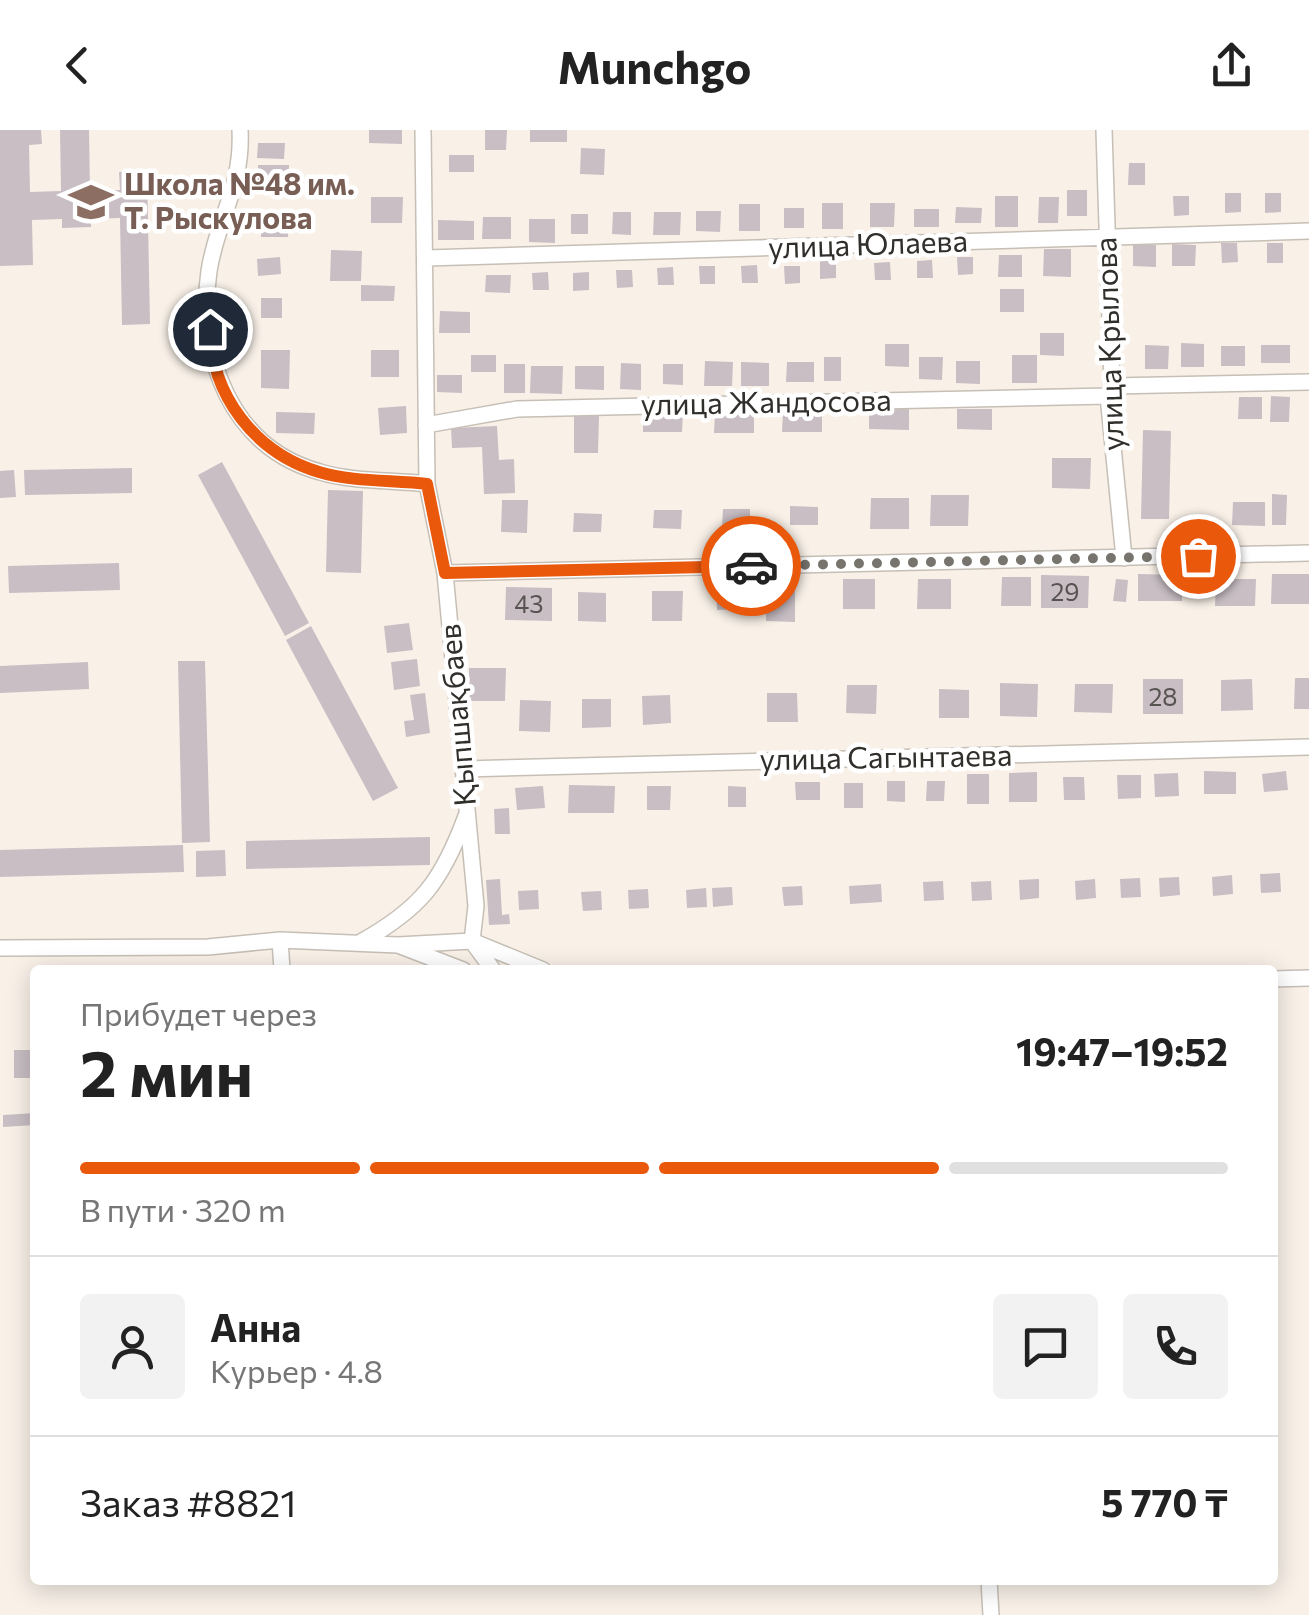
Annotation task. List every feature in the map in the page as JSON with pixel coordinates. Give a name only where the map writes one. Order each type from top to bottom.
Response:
[{"type":"street","points":[[240,130],[242,166],[209,271],[210,358],[228,400],[251,434],[319,472],[427,484]]},
{"type":"street","name":"Қыпшақбаев","points":[[424,130],[427,484],[445,573],[476,906],[472,940]]},
{"type":"street","name":"улица Крылова","points":[[1104,130],[1110,391],[1124,558]]},
{"type":"street","name":"улица Юлаева","points":[[426,258],[1309,231]]},
{"type":"street","name":"улица Жандосова","points":[[426,424],[518,408],[1309,382]]},
{"type":"street","points":[[445,573],[1309,554]]},
{"type":"street","name":"улица Сагынтаева","points":[[464,769],[1309,747]]},
{"type":"street","points":[[359,943],[396,922],[430,892],[450,858],[468,812]]},
{"type":"street","points":[[0,948],[208,947],[280,940],[398,945],[472,940],[530,965]]},
{"type":"street","points":[[280,940],[282,965]]},
{"type":"street","points":[[472,940],[490,965]]},
{"type":"street","points":[[398,945],[451,965]]},
{"type":"street","points":[[1278,978],[1309,978]]},
{"type":"street","points":[[989,1585],[991,1615]]},
{"type":"building","points":[[0,130],[41,130],[42,144],[29,145],[30,192],[61,191],[60,130],[89,130],[90,191],[120,190],[119,172],[147,171],[150,324],[122,325],[120,218],[91,219],[91,227],[62,228],[62,219],[32,220],[33,265],[0,266]]},
{"type":"building","points":[[369,130],[402,130],[402,144],[369,143]]},
{"type":"building","points":[[485,130],[507,130],[506,150],[485,150]]},
{"type":"building","points":[[530,130],[567,130],[567,142],[530,142]]},
{"type":"building","points":[[258,143],[285,143],[284,159],[257,158]]},
{"type":"building","points":[[581,148],[605,149],[604,175],[580,174]]},
{"type":"building","points":[[449,155],[474,155],[474,172],[449,172]]},
{"type":"building","points":[[1129,163],[1145,163],[1145,185],[1128,185]]},
{"type":"building","points":[[258,165],[289,165],[288,187],[258,187]]},
{"type":"building","points":[[1067,190],[1087,190],[1087,216],[1067,216]]},
{"type":"building","points":[[1225,193],[1241,193],[1241,212],[1225,213]]},
{"type":"building","points":[[1265,193],[1281,193],[1281,212],[1265,213]]},
{"type":"building","points":[[995,196],[1018,196],[1018,227],[995,227]]},
{"type":"building","points":[[1173,196],[1189,196],[1189,215],[1174,216]]},
{"type":"building","points":[[371,197],[403,197],[402,223],[371,223]]},
{"type":"building","points":[[1039,197],[1059,197],[1058,223],[1038,223]]},
{"type":"building","points":[[822,203],[843,203],[843,229],[822,229]]},
{"type":"building","points":[[870,203],[895,203],[894,227],[870,227]]},
{"type":"building","points":[[739,204],[760,204],[760,231],[739,231]]},
{"type":"building","points":[[956,207],[982,208],[981,223],[955,223]]},
{"type":"building","points":[[784,208],[804,208],[804,228],[784,228]]},
{"type":"building","points":[[914,209],[939,209],[939,227],[914,227]]},
{"type":"building","points":[[696,211],[721,211],[720,232],[696,231]]},
{"type":"building","points":[[613,212],[631,212],[631,235],[612,234]]},
{"type":"building","points":[[654,212],[681,212],[680,235],[653,235]]},
{"type":"building","points":[[261,214],[289,215],[288,237],[261,237]]},
{"type":"building","points":[[571,214],[588,214],[588,234],[571,234]]},
{"type":"building","points":[[483,217],[511,217],[511,239],[482,239]]},
{"type":"building","points":[[529,219],[555,219],[555,243],[529,242]]},
{"type":"building","points":[[438,220],[474,221],[474,240],[438,240]]},
{"type":"building","points":[[1221,243],[1237,243],[1238,262],[1222,263]]},
{"type":"building","points":[[1267,243],[1283,243],[1283,263],[1267,263]]},
{"type":"building","points":[[1133,244],[1156,245],[1156,267],[1133,266]]},
{"type":"building","points":[[1172,244],[1196,245],[1195,266],[1172,266]]},
{"type":"building","points":[[1044,249],[1071,249],[1071,277],[1043,276]]},
{"type":"building","points":[[331,250],[362,251],[361,281],[330,281]]},
{"type":"building","points":[[999,255],[1022,255],[1022,277],[998,277]]},
{"type":"building","points":[[280,257],[281,274],[258,276],[257,259]]},
{"type":"building","points":[[957,257],[973,257],[973,274],[958,275]]},
{"type":"building","points":[[932,260],[933,278],[917,278],[917,261]]},
{"type":"building","points":[[820,261],[836,261],[836,278],[820,279]]},
{"type":"building","points":[[890,262],[891,280],[875,280],[874,263]]},
{"type":"building","points":[[757,265],[758,283],[742,283],[741,266]]},
{"type":"building","points":[[699,266],[715,266],[715,284],[700,284]]},
{"type":"building","points":[[784,266],[800,266],[800,283],[785,284]]},
{"type":"building","points":[[673,267],[674,285],[658,285],[657,268]]},
{"type":"building","points":[[616,270],[632,270],[633,287],[617,288]]},
{"type":"building","points":[[548,272],[549,290],[533,290],[532,273]]},
{"type":"building","points":[[589,272],[589,290],[573,291],[573,273]]},
{"type":"building","points":[[486,275],[511,275],[510,293],[485,292]]},
{"type":"building","points":[[361,285],[395,286],[394,301],[361,301]]},
{"type":"building","points":[[1000,289],[1024,289],[1024,312],[1000,312]]},
{"type":"building","points":[[261,298],[282,298],[282,318],[261,318]]},
{"type":"building","points":[[440,311],[470,312],[470,333],[439,333]]},
{"type":"building","points":[[1040,333],[1064,333],[1064,356],[1040,355]]},
{"type":"building","points":[[1181,343],[1204,344],[1204,367],[1181,367]]},
{"type":"building","points":[[885,344],[909,344],[909,367],[885,366]]},
{"type":"building","points":[[1145,345],[1169,346],[1168,369],[1145,369]]},
{"type":"building","points":[[1261,345],[1290,345],[1290,363],[1261,363]]},
{"type":"building","points":[[1221,346],[1245,346],[1245,366],[1221,366]]},
{"type":"building","points":[[261,350],[290,350],[289,389],[261,388]]},
{"type":"building","points":[[371,350],[399,350],[399,377],[371,377]]},
{"type":"building","points":[[471,355],[496,355],[496,372],[471,372]]},
{"type":"building","points":[[1012,355],[1037,355],[1037,383],[1012,383]]},
{"type":"building","points":[[824,357],[841,357],[841,381],[824,381]]},
{"type":"building","points":[[919,357],[943,357],[942,380],[919,379]]},
{"type":"building","points":[[705,361],[733,362],[732,386],[704,386]]},
{"type":"building","points":[[956,361],[980,361],[980,384],[956,383]]},
{"type":"building","points":[[741,362],[769,363],[769,386],[741,386]]},
{"type":"building","points":[[787,362],[814,362],[814,382],[786,382]]},
{"type":"building","points":[[621,363],[641,364],[641,390],[620,389]]},
{"type":"building","points":[[504,364],[525,364],[525,393],[504,393]]},
{"type":"building","points":[[663,364],[683,364],[683,385],[663,384]]},
{"type":"building","points":[[531,366],[563,366],[562,394],[530,393]]},
{"type":"building","points":[[575,366],[604,366],[604,390],[575,389]]},
{"type":"building","points":[[437,375],[462,375],[462,393],[437,392]]},
{"type":"building","points":[[1271,396],[1290,397],[1289,422],[1270,422]]},
{"type":"building","points":[[1239,397],[1262,397],[1262,419],[1238,419]]},
{"type":"building","points":[[406,406],[407,433],[380,435],[378,408]]},
{"type":"building","points":[[869,408],[909,408],[909,430],[869,429]]},
{"type":"building","points":[[957,409],[992,409],[992,430],[957,429]]},
{"type":"building","points":[[783,411],[822,411],[822,432],[782,432]]},
{"type":"building","points":[[276,412],[315,413],[314,434],[276,433]]},
{"type":"building","points":[[715,413],[754,413],[754,433],[714,433]]},
{"type":"building","points":[[643,414],[683,414],[682,432],[643,432]]},
{"type":"building","points":[[574,416],[599,416],[598,453],[574,453]]},
{"type":"building","points":[[497,426],[499,460],[514,459],[515,493],[484,494],[482,447],[452,448],[451,428]]},
{"type":"building","points":[[1143,430],[1171,431],[1169,519],[1141,519]]},
{"type":"building","points":[[1052,458],[1091,458],[1090,489],[1052,488]]},
{"type":"building","points":[[222,462],[309,623],[285,636],[198,475]]},
{"type":"building","points":[[132,468],[132,493],[25,495],[24,470]]},
{"type":"building","points":[[14,470],[16,497],[0,498],[0,471]]},
{"type":"building","points":[[328,490],[363,491],[361,573],[326,572]]},
{"type":"building","points":[[1272,494],[1287,495],[1286,525],[1272,525]]},
{"type":"building","points":[[931,495],[969,495],[968,526],[930,526]]},
{"type":"building","points":[[871,498],[909,498],[909,529],[870,529]]},
{"type":"building","points":[[502,500],[528,500],[527,533],[501,532]]},
{"type":"building","points":[[1233,502],[1265,502],[1265,526],[1232,525]]},
{"type":"building","points":[[790,506],[818,507],[818,525],[790,525]]},
{"type":"building","points":[[723,509],[750,509],[750,527],[722,527]]},
{"type":"building","points":[[654,510],[682,510],[681,529],[653,528]]},
{"type":"building","points":[[574,513],[602,514],[601,532],[573,532]]},
{"type":"building","points":[[119,563],[120,590],[9,593],[8,566]]},
{"type":"building","points":[[1138,574],[1182,575],[1182,601],[1138,601]]},
{"type":"building","points":[[1272,574],[1309,574],[1309,604],[1271,604]]},
{"type":"building","points":[[1041,575],[1089,576],[1088,608],[1041,608]]},
{"type":"building","points":[[1002,577],[1031,577],[1031,606],[1001,606]]},
{"type":"building","points":[[843,579],[875,579],[875,609],[843,609]]},
{"type":"building","points":[[918,579],[951,579],[951,609],[917,609]]},
{"type":"building","points":[[1116,579],[1128,580],[1126,602],[1113,601]]},
{"type":"building","points":[[1216,579],[1256,579],[1255,606],[1215,606]]},
{"type":"building","points":[[752,580],[753,608],[717,610],[716,582]]},
{"type":"building","points":[[767,585],[795,585],[795,622],[766,621]]},
{"type":"building","points":[[506,587],[552,588],[552,621],[505,620]]},
{"type":"building","points":[[652,591],[683,591],[682,621],[652,621]]},
{"type":"building","points":[[578,592],[606,593],[606,622],[578,621]]},
{"type":"building","points":[[409,623],[413,650],[387,653],[384,626]]},
{"type":"building","points":[[311,626],[398,788],[373,801],[286,640]]},
{"type":"building","points":[[417,659],[420,686],[394,690],[391,662]]},
{"type":"building","points":[[178,661],[205,661],[210,842],[182,843]]},
{"type":"building","points":[[88,662],[89,689],[0,693],[0,666]]},
{"type":"building","points":[[469,668],[506,668],[505,701],[469,701]]},
{"type":"building","points":[[1295,678],[1309,678],[1309,709],[1294,709]]},
{"type":"building","points":[[1143,679],[1183,679],[1183,714],[1143,714]]},
{"type":"building","points":[[1252,679],[1253,710],[1221,711],[1221,680]]},
{"type":"building","points":[[1000,683],[1038,684],[1037,717],[1000,716]]},
{"type":"building","points":[[1075,684],[1113,684],[1112,713],[1074,712]]},
{"type":"building","points":[[847,685],[877,685],[876,714],[846,713]]},
{"type":"building","points":[[939,689],[969,690],[969,718],[939,718]]},
{"type":"building","points":[[425,693],[430,733],[406,737],[404,721],[414,720],[410,695]]},
{"type":"building","points":[[767,693],[797,693],[798,722],[767,722]]},
{"type":"building","points":[[670,695],[671,723],[643,725],[642,696]]},
{"type":"building","points":[[582,699],[611,699],[611,727],[582,728]]},
{"type":"building","points":[[520,700],[551,701],[550,732],[519,731]]},
{"type":"building","points":[[1204,771],[1236,772],[1236,794],[1204,794]]},
{"type":"building","points":[[1286,771],[1288,790],[1264,792],[1262,774]]},
{"type":"building","points":[[1037,772],[1037,802],[1009,802],[1009,773]]},
{"type":"building","points":[[1178,773],[1179,796],[1155,797],[1154,774]]},
{"type":"building","points":[[967,774],[989,774],[989,804],[967,804]]},
{"type":"building","points":[[1117,775],[1141,775],[1141,798],[1118,799]]},
{"type":"building","points":[[1063,777],[1084,777],[1085,800],[1064,800]]},
{"type":"building","points":[[887,781],[905,781],[905,802],[887,801]]},
{"type":"building","points":[[927,781],[945,781],[944,801],[926,801]]},
{"type":"building","points":[[795,782],[820,782],[820,800],[796,800]]},
{"type":"building","points":[[844,783],[863,783],[863,808],[844,808]]},
{"type":"building","points":[[569,785],[615,786],[614,813],[568,813]]},
{"type":"building","points":[[543,786],[545,808],[517,810],[515,788]]},
{"type":"building","points":[[647,786],[671,786],[670,810],[647,810]]},
{"type":"building","points":[[728,786],[746,787],[746,807],[728,807]]},
{"type":"building","points":[[509,808],[510,834],[495,834],[494,809]]},
{"type":"building","points":[[430,837],[430,865],[246,869],[246,841]]},
{"type":"building","points":[[183,845],[184,872],[0,877],[0,850]]},
{"type":"building","points":[[225,850],[226,876],[196,877],[196,851]]},
{"type":"building","points":[[1280,873],[1281,892],[1261,893],[1260,874]]},
{"type":"building","points":[[1232,875],[1233,894],[1213,896],[1212,877]]},
{"type":"building","points":[[1179,877],[1180,895],[1160,897],[1159,878]]},
{"type":"building","points":[[1140,878],[1141,897],[1121,898],[1120,879]]},
{"type":"building","points":[[500,879],[502,915],[509,914],[510,924],[489,925],[486,880]]},
{"type":"building","points":[[1039,879],[1039,898],[1020,900],[1019,880]]},
{"type":"building","points":[[1095,879],[1096,898],[1076,900],[1075,881]]},
{"type":"building","points":[[943,881],[944,900],[924,901],[923,882]]},
{"type":"building","points":[[991,881],[992,900],[972,901],[971,882]]},
{"type":"building","points":[[881,884],[882,902],[850,904],[849,886]]},
{"type":"building","points":[[802,886],[803,905],[784,906],[782,887]]},
{"type":"building","points":[[732,887],[733,905],[713,907],[712,888]]},
{"type":"building","points":[[706,888],[707,907],[687,908],[686,890]]},
{"type":"building","points":[[648,889],[649,908],[629,909],[628,890]]},
{"type":"building","points":[[538,890],[539,909],[519,910],[518,891]]},
{"type":"building","points":[[601,891],[602,910],[583,911],[581,892]]},
{"type":"building","points":[[14,1050],[30,1050],[30,1078],[14,1078]]},
{"type":"building","points":[[30,1113],[30,1125],[3,1127],[3,1115]]},
{"type":"way so far","points":[[751,566],[1198,556]]},
{"type":"place","name":"Школа №48 им. Т. Рыскулова","points":[[91,202]]},
{"type":"route","points":[[210,329],[210,358],[228,400],[251,434],[319,472],[427,484],[445,573],[751,566]]}]
